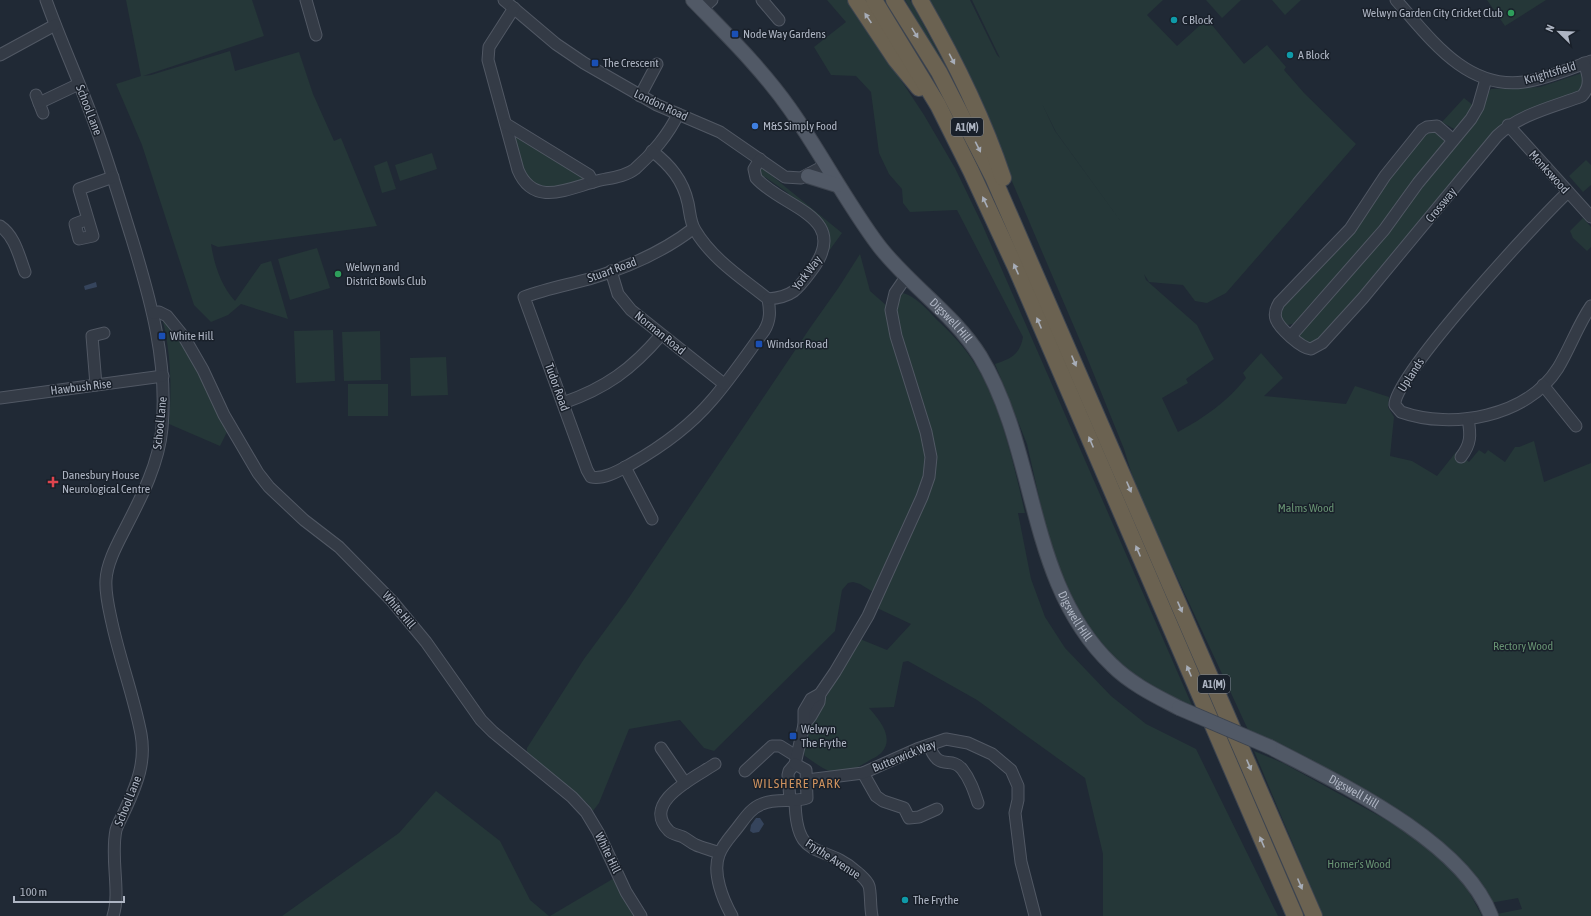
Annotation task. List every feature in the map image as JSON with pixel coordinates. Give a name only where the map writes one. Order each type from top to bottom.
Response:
[{"type":"highway","name":"A1(M)","points":[[856,0],[896,60],[945,120]]},
{"type":"highway","name":"A1(M)","points":[[874,0],[914,64],[945,120],[971,171],[1016,268],[1295,916]]},
{"type":"highway","name":"A1(M)","points":[[894,0],[939,72],[993,177],[1314,916]]},
{"type":"highway","name":"A1(M)","points":[[920,0],[966,84],[983,121],[1030,260]]},
{"type":"main road","name":"Digswell Hill","points":[[702,3],[772,84],[800,123],[837,185],[868,230],[906,277],[968,339],[978,353],[996,385],[1006,411],[1019,450],[1045,552],[1064,601],[1077,623],[1113,666],[1134,683],[1179,708],[1270,747],[1356,793],[1418,832],[1461,869],[1474,885],[1491,916]]},
{"type":"main road","points":[[808,176],[837,185]]},
{"type":"street","name":"School Lane","points":[[46,0],[113,177],[153,313],[163,376],[163,417],[158,453],[144,490],[115,551],[106,578],[108,600],[114,630],[134,701],[142,737],[142,760],[139,780],[117,829],[114,869],[116,903],[113,916]]},
{"type":"street","points":[[306,0],[316,35]]},
{"type":"street","name":"London Road","points":[[504,0],[570,54],[640,96],[717,130],[785,177],[795,179],[808,176],[826,165]]},
{"type":"street","points":[[762,0],[779,20]]},
{"type":"street","name":"Knightsfield","points":[[1396,0],[1446,55],[1466,70],[1486,79],[1507,83],[1524,82],[1588,62]]},
{"type":"street","points":[[514,8],[489,47],[487,54],[518,170],[526,184],[540,192],[548,194],[630,172],[652,151],[670,129],[678,114]]},
{"type":"street","points":[[0,55],[55,25]]},
{"type":"street","name":"Crossway","points":[[1453,140],[1441,128],[1432,126],[1427,127],[1395,162],[1350,229],[1279,304],[1275,311],[1276,319],[1301,346],[1307,349],[1316,348],[1322,343],[1368,292],[1497,136],[1508,125],[1524,117],[1582,96],[1589,92],[1590,80],[1588,62]]},
{"type":"street","points":[[640,96],[657,64]]},
{"type":"street","points":[[1291,336],[1384,230],[1418,183],[1471,119],[1478,107],[1486,79]]},
{"type":"street","points":[[39,104],[79,84]]},
{"type":"street","points":[[506,124],[589,175],[593,182]]},
{"type":"street","name":"Monkswood","points":[[1508,125],[1591,217]]},
{"type":"street","points":[[652,151],[670,166],[680,181],[694,228],[716,257],[768,298],[770,313],[767,326],[724,384],[699,414],[673,436],[648,454],[625,467],[652,519]]},
{"type":"street","name":"York Way","points":[[760,159],[754,171],[759,181],[810,216],[822,229],[824,242],[821,258],[801,285],[791,294],[768,298]]},
{"type":"street","points":[[88,219],[79,189],[113,177]]},
{"type":"street","name":"Uplands","points":[[1568,192],[1526,234],[1433,344],[1413,370],[1395,402],[1397,408],[1401,412],[1409,415],[1436,419],[1468,419],[1511,407],[1543,385],[1557,369],[1591,306]]},
{"type":"street","points":[[0,226],[7,231],[12,239],[25,272]]},
{"type":"street","name":"Stuart Road","points":[[524,297],[611,271],[660,250],[694,228]]},
{"type":"street","name":"Norman Road","points":[[611,271],[618,294],[623,302],[661,335],[724,384]]},
{"type":"street","name":"Frythe Avenue","points":[[872,916],[869,885],[862,876],[846,864],[815,850],[802,839],[796,825],[788,775],[789,770],[795,760],[804,725],[819,702],[820,694],[835,672],[868,616],[922,497],[929,477],[931,457],[926,432],[896,336],[891,310],[895,293],[906,277]]},
{"type":"street","name":"Tudor Road","points":[[524,297],[587,470],[591,477],[600,478],[625,467]]},
{"type":"street","name":"White Hill","points":[[153,313],[159,312],[167,316],[184,337],[203,370],[224,414],[258,473],[269,487],[304,520],[339,547],[387,595],[426,642],[481,720],[493,732],[572,797],[586,812],[598,832],[626,892],[640,916]]},
{"type":"street","points":[[96,385],[92,336],[104,333]]},
{"type":"street","points":[[563,403],[594,391],[619,376],[634,364],[661,335]]},
{"type":"street","name":"Hawbush Rise","points":[[0,395],[163,376]]},
{"type":"street","points":[[1543,385],[1576,426]]},
{"type":"street","points":[[1461,457],[1468,448],[1470,436],[1468,419]]},
{"type":"street","name":"Butterwick Way","points":[[807,780],[863,773],[930,744],[946,740],[968,743],[992,754],[1011,770],[1016,780],[1019,794],[1015,813],[1021,862],[1035,916]]},
{"type":"street","points":[[930,744],[933,755],[938,761],[951,763],[962,769],[972,785],[978,803]]},
{"type":"street","points":[[732,916],[717,875],[716,863],[719,853],[756,806],[767,802],[807,798],[806,770],[780,746],[772,746],[745,771]]},
{"type":"street","points":[[661,748],[685,783]]},
{"type":"street","points":[[715,764],[669,795],[661,809],[661,820],[669,832],[682,837],[697,846],[719,853]]},
{"type":"street","points":[[863,773],[876,796],[883,801],[904,808],[909,818],[919,817],[937,810]]},
{"type":"green space","points":[[126,0],[252,0],[264,36],[143,76],[151,75],[230,51],[235,71],[299,52],[313,94],[334,141],[341,138],[377,226],[218,247],[211,244],[214,259],[222,282],[235,301],[261,264],[271,261],[288,319],[241,304],[228,315],[211,322],[194,305],[142,145],[116,84],[141,76]]},
{"type":"green space","points":[[827,0],[848,0],[924,115],[955,168],[982,224],[1194,710],[1134,678],[1096,640],[1068,595],[1044,532],[1041,506],[1027,444],[995,364],[1014,355],[1022,343],[1023,337],[957,210],[910,212],[903,203],[902,189],[889,174],[879,153],[871,92],[856,76],[831,75],[814,47],[846,22]]},
{"type":"green space","points":[[905,0],[910,0],[948,70],[945,70]]},
{"type":"green space","points":[[924,0],[970,0],[997,55],[1000,58],[972,0],[1163,0],[1147,15],[1177,46],[1207,19],[1244,64],[1267,45],[1286,67],[1284,70],[1304,93],[1356,144],[1226,293],[1207,303],[1195,301],[1183,285],[1149,282],[1144,274],[1146,280],[1197,325],[1214,359],[1186,379],[1188,383],[1162,398],[1178,432],[1206,415],[1223,402],[1246,378],[1243,373],[1261,353],[1283,378],[1264,396],[1346,404],[1355,386],[1389,397],[1388,407],[1394,417],[1390,456],[1412,461],[1437,476],[1456,452],[1469,462],[1479,450],[1485,454],[1488,450],[1505,462],[1515,447],[1519,447],[1534,441],[1544,482],[1591,463],[1591,916],[1487,916],[1522,909],[1518,898],[1490,903],[1459,863],[1250,734],[1137,491],[1124,449],[1084,350],[976,97]],"holes":[[[1042,104],[1056,132],[1127,230],[1055,131]]]},
{"type":"green space","points":[[1206,0],[1241,0],[1222,18]]},
{"type":"green space","points":[[1272,0],[1301,0],[1285,15]]},
{"type":"green space","name":"Welwyn Garden City Cricket Club","points":[[1487,0],[1546,0],[1505,26]]},
{"type":"green space","points":[[1582,73],[1584,90],[1514,118],[1320,342],[1311,346],[1298,336],[1298,333],[1491,89],[1540,87]]},
{"type":"green space","points":[[1464,98],[1474,106],[1461,125],[1454,129],[1442,122]]},
{"type":"green space","points":[[1433,128],[1445,138],[1444,143],[1381,229],[1298,322],[1289,325],[1282,323],[1277,311],[1414,144]]},
{"type":"green space","points":[[511,129],[586,179],[554,190],[540,188],[524,175]]},
{"type":"green space","points":[[432,153],[437,169],[400,181],[395,165]]},
{"type":"green space","points":[[1586,160],[1591,165],[1591,185],[1583,192],[1569,176]]},
{"type":"green space","points":[[387,161],[396,189],[382,193],[374,166]]},
{"type":"green space","points":[[760,166],[842,233],[826,255],[827,244],[789,197],[788,193],[765,177],[762,179],[758,168]]},
{"type":"green space","points":[[1583,218],[1591,227],[1591,247],[1587,251],[1573,238],[1570,231]]},
{"type":"green space","points":[[317,248],[330,288],[290,300],[278,259]]},
{"type":"green space","points":[[860,254],[870,291],[887,306],[924,440],[925,453],[924,472],[919,491],[873,592],[860,584],[853,582],[848,583],[842,590],[835,631],[714,751],[704,748],[680,720],[629,729],[599,803],[593,811],[587,803],[527,753],[527,748],[584,659],[626,602]]},
{"type":"green space","points":[[903,293],[912,297],[921,304],[959,342],[971,358],[990,393],[1005,432],[1016,473],[1025,513],[1018,513],[1031,579],[1045,617],[1065,648],[1111,696],[1146,724],[1196,749],[1278,916],[1103,916],[1103,854],[1085,778],[977,700],[908,661],[903,662],[894,707],[869,708],[877,717],[886,734],[886,746],[881,753],[855,768],[840,772],[831,772],[805,756],[804,747],[808,734],[825,699],[860,639],[887,650],[911,624],[877,608],[930,491],[933,442],[928,418],[906,350],[899,322],[896,306],[898,299]]},
{"type":"green space","points":[[162,317],[174,327],[229,428],[220,446],[169,424],[170,370]]},
{"type":"green space","points":[[333,330],[335,381],[296,383],[294,331]]},
{"type":"green space","points":[[380,331],[381,380],[344,381],[342,332]]},
{"type":"green space","points":[[446,357],[448,395],[411,396],[410,358]]},
{"type":"green space","points":[[348,384],[388,384],[388,416],[348,416]]},
{"type":"green space","name":"Homer's Wood","points":[[1254,751],[1283,763],[1414,835],[1462,879],[1482,916],[1323,916]]},
{"type":"green space","points":[[436,791],[500,841],[530,900],[549,916],[282,916],[399,833]]},
{"type":"green space","points":[[616,877],[636,916],[550,916]]},
{"type":"water","points":[[96,282],[97,287],[85,290],[84,286]]},
{"type":"water","points":[[756,818],[760,818],[764,824],[759,832],[753,833],[750,831],[751,825]]},
{"type":"place","name":"Welwyn Garden City Cricket Club","points":[[1511,13]]},
{"type":"place","name":"C Block","points":[[1174,20]]},
{"type":"place","name":"Node Way Gardens","points":[[735,34]]},
{"type":"place","name":"A Block","points":[[1290,55]]},
{"type":"place","name":"The Crescent","points":[[595,63]]},
{"type":"place","name":"M&S Simply Food","points":[[755,126]]},
{"type":"place","name":"Welwyn and District Bowls Club","points":[[338,274]]},
{"type":"place","name":"White Hill","points":[[162,336]]},
{"type":"place","name":"Windsor Road","points":[[759,344]]},
{"type":"place","name":"Danesbury House Neurological Centre","points":[[53,482]]},
{"type":"place","name":"Welwyn The Frythe","points":[[793,736]]},
{"type":"place","name":"The Frythe","points":[[905,900]]},
{"type":"district","name":"WILSHERE PARK","points":[[797,783]]},
{"type":"park label","name":"Malms Wood","points":[[1306,508]]},
{"type":"park label","name":"Rectory Wood","points":[[1523,646]]}]
